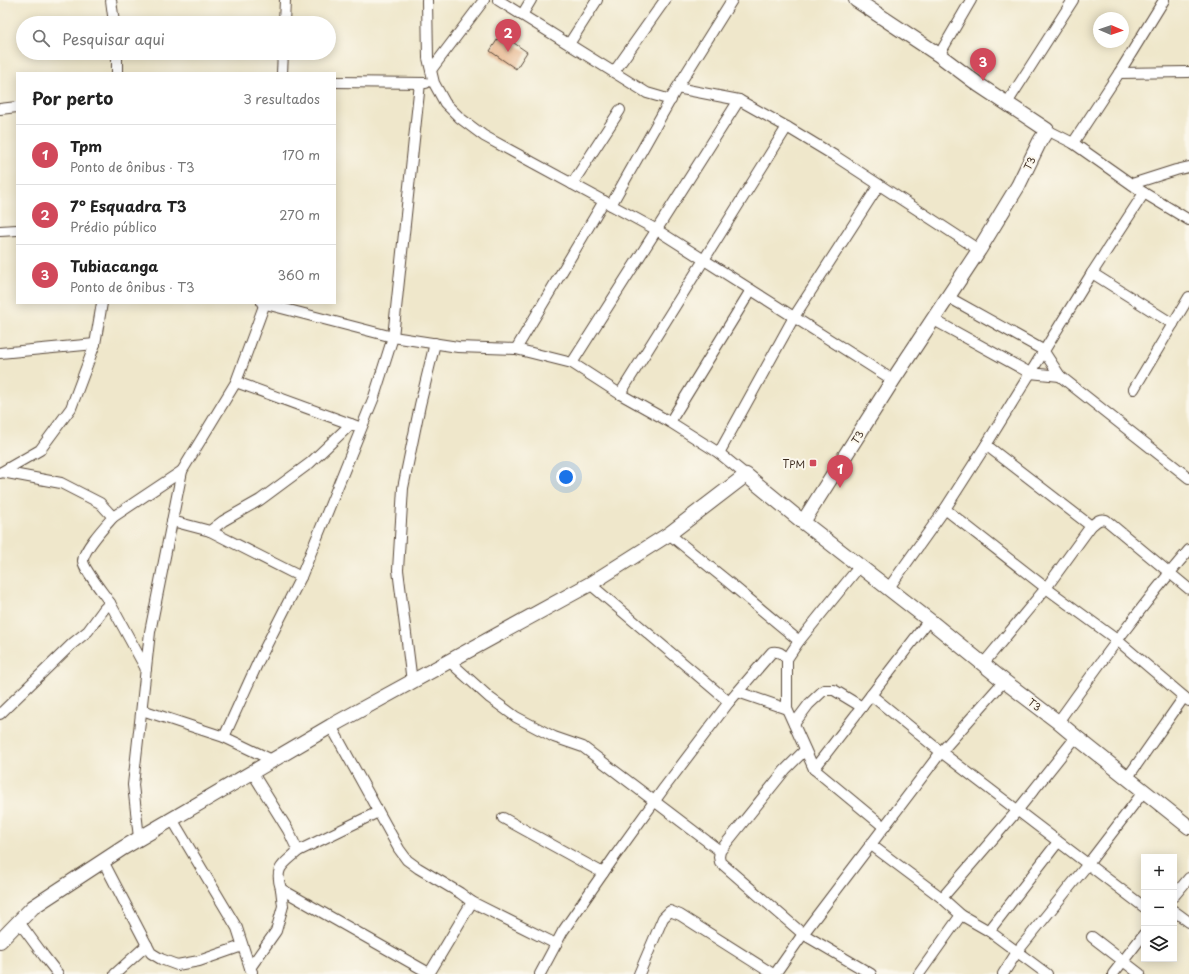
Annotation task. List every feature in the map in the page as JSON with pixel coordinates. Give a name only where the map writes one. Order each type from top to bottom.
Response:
[{"type":"street","points":[[111,0],[113,16]]},
{"type":"street","points":[[284,16],[285,0]]},
{"type":"street","points":[[427,0],[428,58],[434,83],[445,103],[460,118],[484,136],[657,230],[893,380]]},
{"type":"street","points":[[431,70],[484,0]]},
{"type":"street","points":[[498,0],[647,93],[671,100]]},
{"type":"street","points":[[522,15],[531,0]]},
{"type":"street","points":[[569,44],[597,0]]},
{"type":"street","points":[[614,72],[665,0]]},
{"type":"street","points":[[516,349],[732,0]]},
{"type":"street","points":[[939,55],[971,0]]},
{"type":"street","points":[[1007,103],[1073,0]]},
{"type":"street","points":[[1073,143],[1119,73],[1164,0]]},
{"type":"street","points":[[863,2],[979,85],[1047,130],[1073,143],[1144,193],[1189,220]]},
{"type":"street","points":[[117,60],[117,72]]},
{"type":"street","points":[[282,72],[283,60]]},
{"type":"street","points":[[1119,73],[1189,72]]},
{"type":"street","points":[[336,82],[434,83]]},
{"type":"street","points":[[224,737],[259,660],[301,577],[362,428],[393,337],[420,83]]},
{"type":"street","points":[[677,88],[739,100],[835,156],[979,250]]},
{"type":"street","points":[[572,363],[739,100]]},
{"type":"street","points":[[0,109],[16,107]]},
{"type":"street","points":[[572,184],[620,110]]},
{"type":"street","points":[[620,394],[787,127]]},
{"type":"street","name":"T3","points":[[1047,130],[1040,140],[1018,186],[979,250],[893,380],[803,522],[1128,777],[1189,827]]},
{"type":"street","points":[[1132,184],[1189,167]]},
{"type":"street","points":[[719,454],[794,317],[879,185]]},
{"type":"street","points":[[888,589],[945,509],[986,445],[1043,350],[1144,193]]},
{"type":"street","points":[[0,231],[16,230]]},
{"type":"street","points":[[1092,273],[1173,324]]},
{"type":"street","points":[[670,422],[751,290]]},
{"type":"street","points":[[948,297],[1043,350],[1060,376],[1189,478]]},
{"type":"street","points":[[1134,389],[1189,297]]},
{"type":"street","points":[[1,473],[40,450],[71,408],[95,344],[102,304]]},
{"type":"street","points":[[139,838],[133,785],[150,632],[182,471],[236,382],[264,304]]},
{"type":"street","points":[[268,304],[393,337],[458,347],[516,349],[572,363],[620,394],[670,422],[719,454],[803,522]]},
{"type":"street","points":[[934,320],[1030,373],[1060,376]]},
{"type":"street","points":[[412,682],[398,570],[403,488],[420,405],[435,343]]},
{"type":"street","points":[[0,353],[95,344]]},
{"type":"street","points":[[236,382],[362,428]]},
{"type":"street","points":[[210,531],[223,521],[260,500],[304,467],[351,424]]},
{"type":"street","points":[[986,445],[1091,526]]},
{"type":"street","points":[[146,669],[110,603],[86,570],[83,561],[88,548],[112,517],[182,471]]},
{"type":"street","points":[[1,473],[61,483],[100,503],[112,517]]},
{"type":"street","points":[[0,941],[33,907],[139,838],[331,726],[590,584],[670,534],[746,475]]},
{"type":"street","points":[[945,509],[1046,588],[1117,640],[1186,699],[1128,777]]},
{"type":"street","points":[[983,664],[1046,588],[1097,520],[1106,520],[1189,589]]},
{"type":"street","points":[[172,521],[210,531],[301,577]]},
{"type":"street","points":[[670,534],[799,641]]},
{"type":"street","points":[[1058,722],[1117,640],[1189,550]]},
{"type":"street","points":[[860,567],[799,641],[787,659],[787,709],[814,769],[884,827]]},
{"type":"street","points":[[590,584],[729,702]]},
{"type":"street","points":[[0,714],[67,649],[88,631],[110,603]]},
{"type":"street","points":[[814,769],[929,620]]},
{"type":"street","points":[[541,973],[563,931],[603,873],[654,801],[729,702],[772,652],[777,651],[787,659]]},
{"type":"street","points":[[449,661],[490,698],[516,717],[554,736],[583,747],[720,852]]},
{"type":"street","points":[[639,974],[663,918],[670,911],[680,915],[774,974],[870,844],[941,752],[1004,681]]},
{"type":"street","points":[[794,724],[809,704],[824,690],[834,690],[862,707]]},
{"type":"street","points":[[738,692],[787,709]]},
{"type":"street","points":[[871,695],[941,752],[1141,905]]},
{"type":"street","points":[[142,710],[224,737],[272,760]]},
{"type":"street","points":[[331,726],[398,849],[407,860],[472,902],[556,944]]},
{"type":"street","points":[[942,898],[1017,811],[1076,737]]},
{"type":"street","points":[[805,750],[785,770],[720,852],[720,862],[803,934],[871,974]]},
{"type":"street","points":[[252,772],[288,830],[298,851]]},
{"type":"street","points":[[1003,974],[1016,952],[1088,864],[1144,791]]},
{"type":"street","points":[[252,971],[276,930],[283,906],[278,878],[279,871],[283,865],[298,851],[378,812]]},
{"type":"street","points":[[503,818],[603,873]]},
{"type":"street","points":[[172,819],[237,928],[242,946],[252,971]]},
{"type":"street","points":[[989,931],[1058,842]]},
{"type":"street","points":[[870,844],[942,898],[961,915],[989,931],[1047,974]]},
{"type":"street","points":[[103,861],[151,953],[161,959],[177,965],[199,961],[242,946]]},
{"type":"street","points":[[1177,892],[1189,878]]},
{"type":"street","points":[[281,888],[429,974],[472,902]]},
{"type":"street","points":[[1177,913],[1189,922]]},
{"type":"street","points":[[919,974],[961,915]]},
{"type":"street","points":[[19,922],[58,974]]},
{"type":"street","points":[[1092,937],[1140,974]]},
{"type":"street","points":[[1113,974],[1141,938]]},
{"type":"street","points":[[115,974],[147,945]]},
{"type":"building","points":[[501,34],[527,52],[516,69],[490,51]]},
{"type":"place","name":"7° Esquadra T3","points":[[508,52]]},
{"type":"place","name":"Tubiacanga","points":[[983,81]]},
{"type":"place","name":"TPM","points":[[813,463]]},
{"type":"place","name":"Tpm","points":[[840,488]]}]
